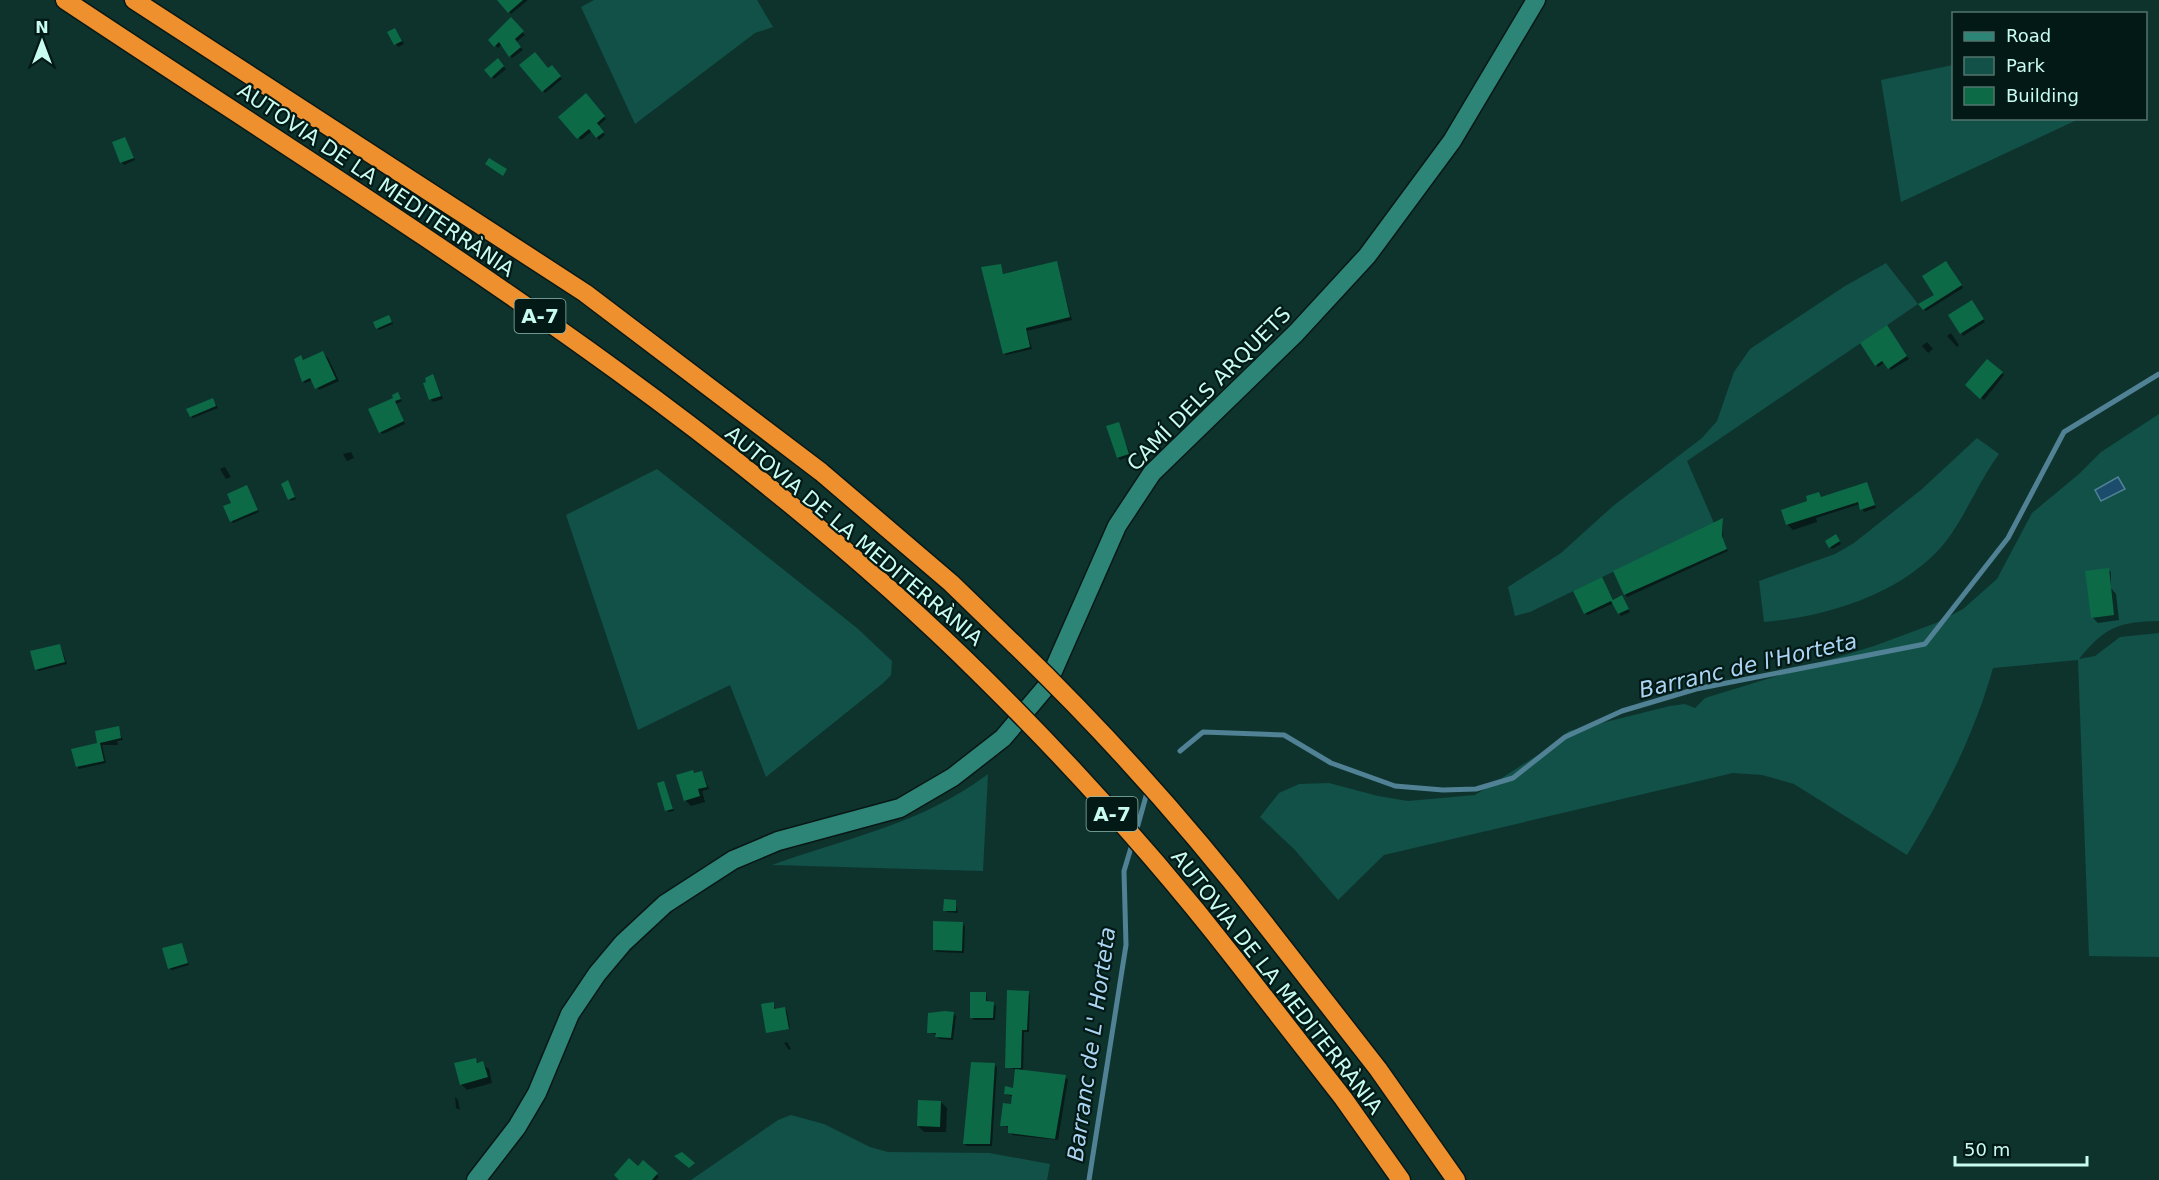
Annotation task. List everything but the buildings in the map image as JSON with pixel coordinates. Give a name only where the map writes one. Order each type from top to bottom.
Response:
[{"type":"highway","name":"AUTOVIA DE LA MEDITERRÀNIA","points":[[65,0],[561,330],[761,481],[933,627],[1042,735],[1201,915],[1343,1098],[1401,1180]]},
{"type":"highway","name":"AUTOVIA DE LA MEDITERRÀNIA","points":[[134,0],[585,293],[821,472],[951,583],[1071,699],[1231,879],[1378,1069],[1456,1180]]},
{"type":"street","name":"CAMÍ DELS ARQUETS","points":[[476,1180],[517,1127],[537,1094],[570,1014],[597,974],[623,944],[665,904],[733,860],[778,841],[900,808],[953,777],[1003,738],[1046,687],[1117,526],[1152,473],[1296,333],[1367,255],[1452,141],[1536,0]]},
{"type":"green space","points":[[594,0],[757,0],[773,27],[755,33],[635,124],[581,7]]},
{"type":"green space","points":[[1952,65],[1952,120],[2077,120],[1901,202],[1881,80]]},
{"type":"green space","points":[[1886,263],[1918,304],[1687,461],[1714,523],[1530,612],[1515,616],[1508,587],[1561,553],[1613,506],[1702,438],[1717,421],[1734,372],[1750,349],[1845,286]]},
{"type":"green space","points":[[2159,414],[2159,621],[2133,623],[2113,628],[2088,648],[2079,659],[2095,656],[2120,637],[2159,633],[2159,957],[2089,956],[2078,660],[1993,668],[1967,741],[1933,810],[1907,855],[1794,784],[1762,775],[1733,773],[1384,855],[1338,900],[1294,849],[1260,817],[1279,793],[1299,784],[1329,783],[1408,801],[1475,795],[1541,753],[1569,731],[1670,706],[1685,704],[1695,708],[1705,698],[1874,646],[1936,623],[1963,609],[1997,579],[2032,513],[2079,474],[2101,452]]},
{"type":"green space","points":[[1977,438],[1999,454],[1954,530],[1930,559],[1888,588],[1864,599],[1813,615],[1764,622],[1759,581],[1835,554],[1854,543],[1922,489]]},
{"type":"green space","points":[[657,469],[857,628],[892,661],[891,675],[882,684],[766,777],[730,685],[638,730],[566,515]]},
{"type":"green space","points":[[988,774],[983,871],[772,865],[911,817],[938,805]]},
{"type":"green space","points":[[791,1115],[824,1124],[870,1147],[888,1152],[989,1153],[1050,1164],[1047,1180],[691,1180],[778,1120]]},
{"type":"water","points":[[2118,477],[2125,489],[2101,501],[2095,490]]},
{"type":"waterway","name":"Barranc de l'Horteta","points":[[1180,751],[1203,732],[1284,735],[1331,763],[1395,786],[1443,790],[1476,789],[1513,778],[1565,737],[1622,711],[1696,689],[1925,644],[2008,538],[2064,432],[2159,374]]},
{"type":"waterway","name":"Barranc de L' Horteta","points":[[1136,832],[1148,789]]},
{"type":"waterway","name":"Barranc de L' Horteta","points":[[1089,1180],[1126,945],[1124,871],[1133,841]]}]
